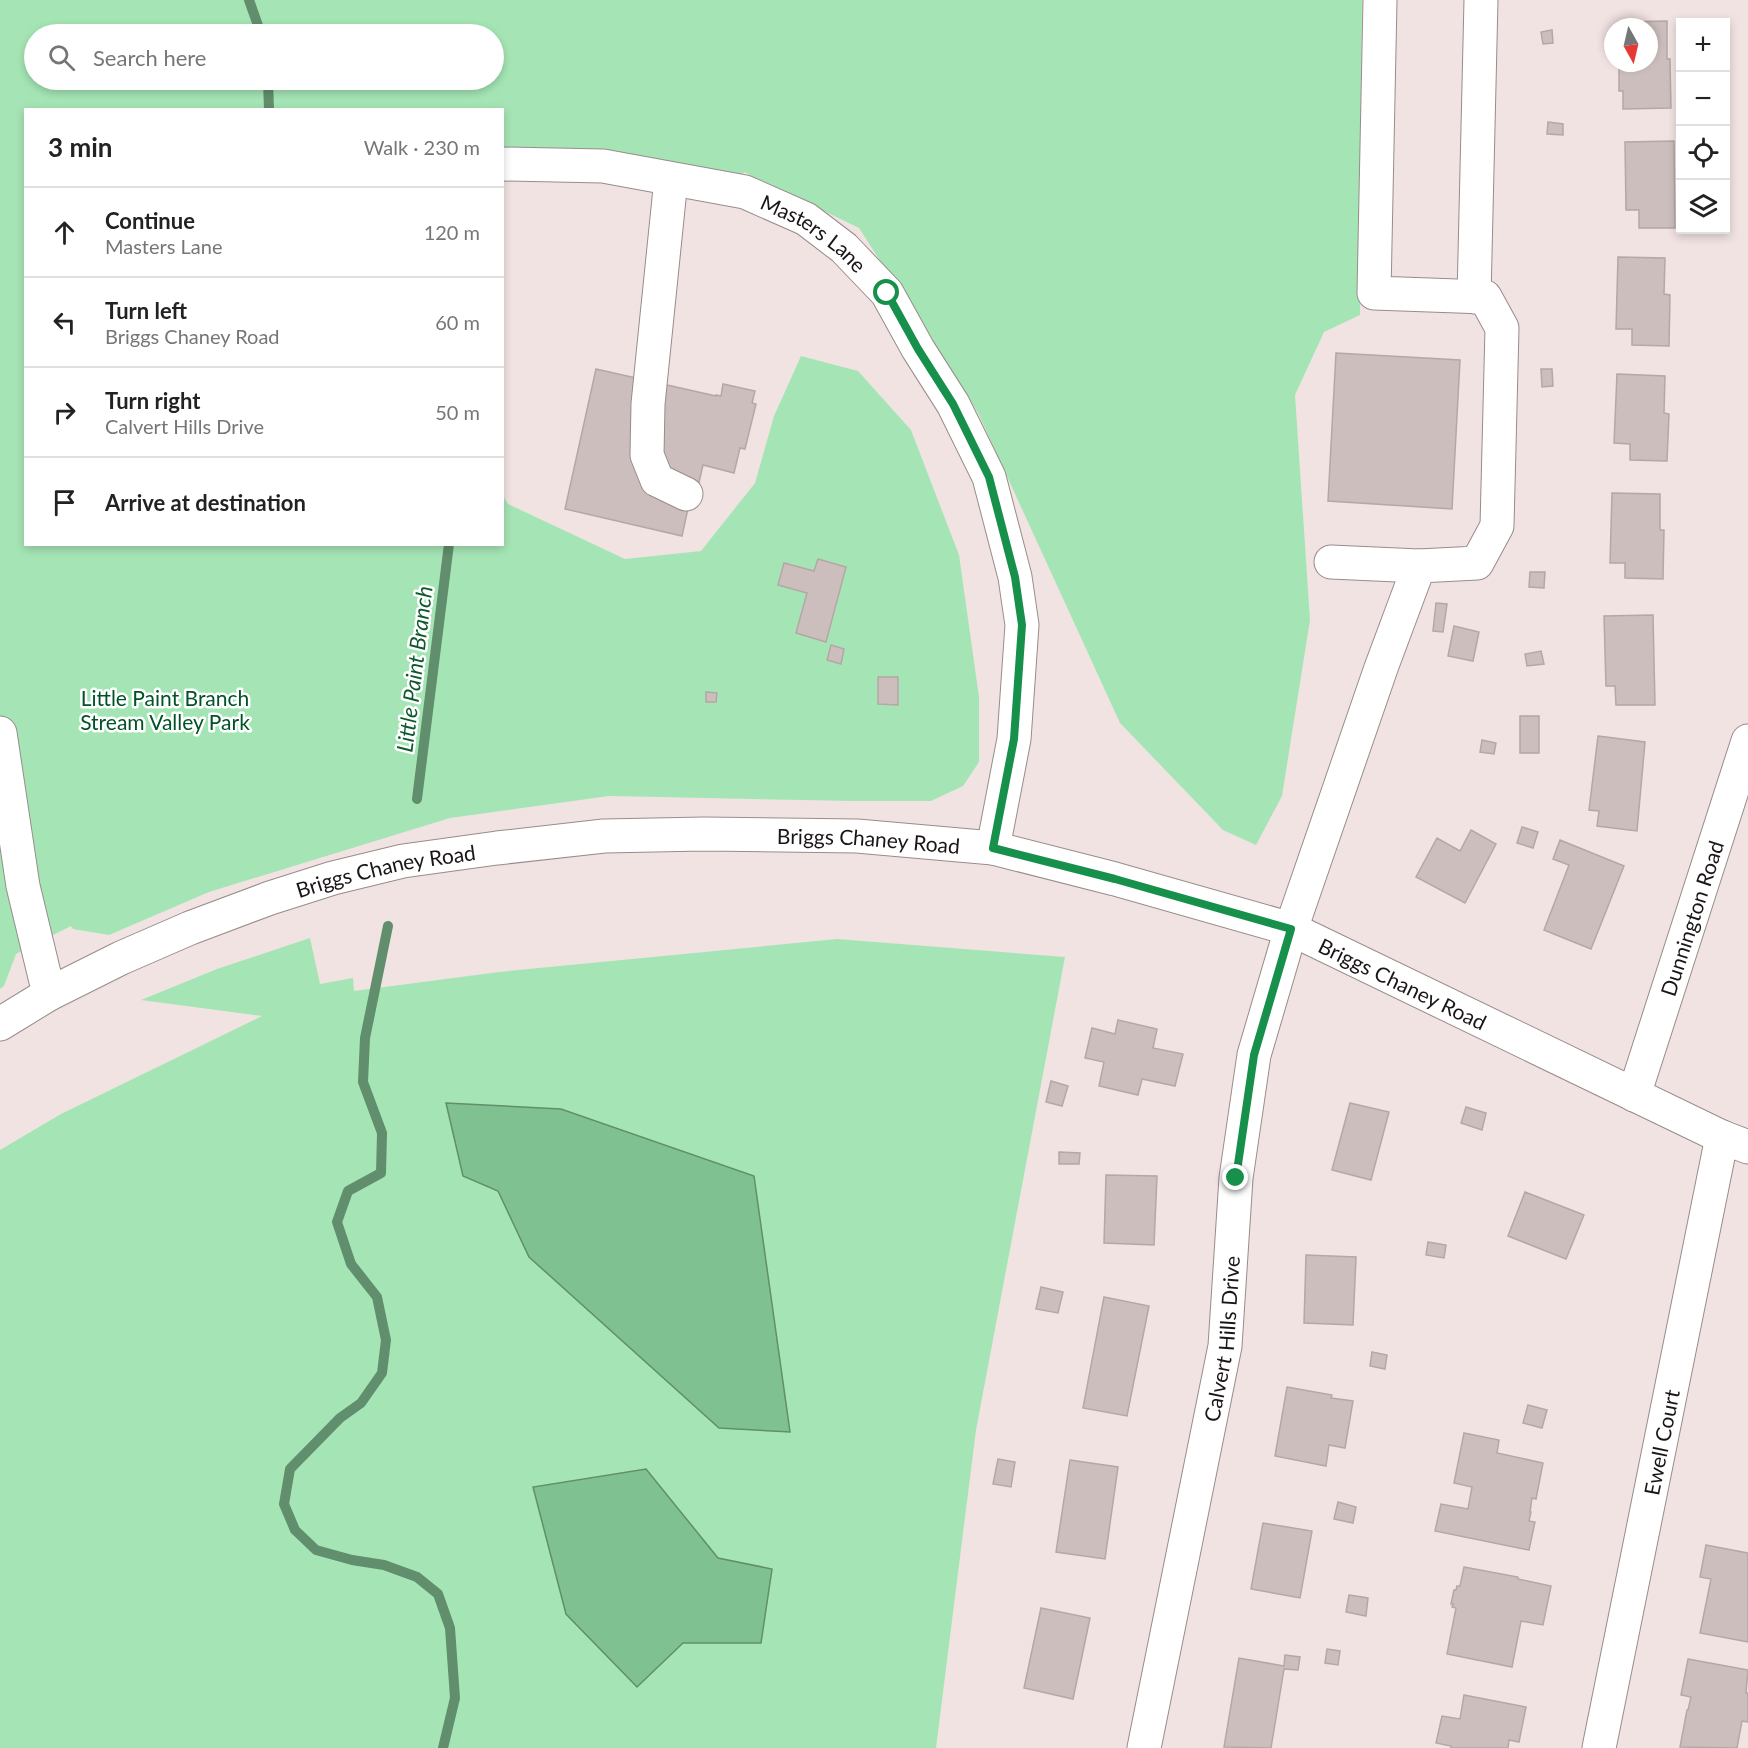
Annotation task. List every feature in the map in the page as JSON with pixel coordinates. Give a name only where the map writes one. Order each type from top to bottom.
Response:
[{"type":"street","points":[[1331,562],[1419,566],[1477,563],[1497,526],[1502,328],[1485,297],[1374,293],[1380,0]]},
{"type":"street","points":[[1474,297],[1481,0]]},
{"type":"street","name":"Masters Lane","points":[[504,164],[603,166],[745,192],[806,219],[844,248],[887,293],[918,349],[953,404],[989,477],[1015,577],[1022,625],[1014,739],[993,848]]},
{"type":"street","points":[[671,179],[648,404],[647,455],[657,480],[686,494]]},
{"type":"street","name":"Calvert Hills Drive","points":[[1144,1748],[1225,1346],[1236,1178],[1254,1055],[1291,929],[1381,668],[1419,566]]},
{"type":"street","points":[[0,734],[24,886],[49,994]]},
{"type":"street","name":"Dunnington Road","points":[[1634,1095],[1748,741]]},
{"type":"street","name":"Briggs Chaney Road","points":[[0,1024],[49,994],[121,958],[190,928],[270,898],[333,878],[403,861],[604,836],[716,834],[857,836],[993,848],[1115,879],[1291,929],[1735,1142]]},
{"type":"street","name":"Ewell Court","points":[[1599,1748],[1735,1142]]},
{"type":"green space","name":"Little Paint Branch Stream Valley Park","points":[[0,0],[1362,0],[1360,315],[1324,332],[1295,395],[1310,620],[1282,796],[1256,845],[1223,830],[1120,723],[978,413],[859,228],[744,172],[739,181],[504,161],[504,108],[24,108],[24,546],[504,546],[504,498],[508,504],[625,559],[701,551],[755,483],[774,416],[801,356],[858,371],[911,430],[959,555],[979,697],[979,762],[963,786],[931,801],[609,796],[450,818],[209,892],[109,935],[73,929],[71,926],[16,954],[4,986],[0,989]]},
{"type":"green space","points":[[310,938],[320,984],[353,978],[354,991],[499,972],[837,939],[1065,957],[976,1430],[936,1748],[0,1748],[0,1150],[61,1114],[262,1016],[141,1000],[217,969]]},
{"type":"shaded area","points":[[446,1103],[561,1109],[754,1176],[790,1432],[719,1428],[529,1257],[498,1191],[463,1176]]},
{"type":"shaded area","points":[[646,1469],[718,1558],[772,1569],[761,1643],[683,1643],[637,1687],[566,1614],[533,1487]]},
{"type":"building","points":[[1658,21],[1667,21],[1671,108],[1623,109],[1623,91],[1619,91],[1619,72],[1658,72]]},
{"type":"building","points":[[1552,30],[1553,43],[1543,44],[1541,32]]},
{"type":"building","points":[[1548,122],[1563,124],[1563,135],[1547,134]]},
{"type":"building","points":[[1674,141],[1675,228],[1639,228],[1639,210],[1626,210],[1625,142]]},
{"type":"building","points":[[1618,257],[1665,258],[1664,294],[1670,295],[1669,346],[1632,345],[1632,329],[1616,329]]},
{"type":"building","points":[[1336,353],[1460,360],[1452,509],[1328,501]]},
{"type":"building","points":[[596,369],[716,396],[721,396],[723,384],[755,391],[752,403],[756,404],[745,449],[740,448],[734,473],[703,465],[697,491],[692,490],[682,536],[565,509]]},
{"type":"building","points":[[1541,369],[1552,369],[1553,386],[1542,387]]},
{"type":"building","points":[[1617,374],[1665,376],[1664,413],[1669,414],[1667,461],[1630,460],[1630,444],[1614,443]]},
{"type":"building","points":[[1612,493],[1660,494],[1660,530],[1664,530],[1663,579],[1625,578],[1625,563],[1610,563]]},
{"type":"building","points":[[818,559],[846,567],[826,642],[796,633],[807,593],[778,585],[784,563],[814,571]]},
{"type":"building","points":[[1530,572],[1545,572],[1544,588],[1529,587]]},
{"type":"building","points":[[1436,603],[1447,604],[1443,632],[1433,631]]},
{"type":"building","points":[[1653,615],[1655,705],[1616,705],[1615,686],[1606,686],[1604,616]]},
{"type":"building","points":[[1454,626],[1479,632],[1473,661],[1448,656]]},
{"type":"building","points":[[831,645],[844,649],[841,664],[827,660]]},
{"type":"building","points":[[1541,651],[1544,664],[1527,666],[1525,654]]},
{"type":"building","points":[[878,677],[898,677],[898,705],[878,704]]},
{"type":"building","points":[[706,692],[717,693],[716,702],[706,702]]},
{"type":"building","points":[[1520,716],[1539,716],[1539,753],[1520,753]]},
{"type":"building","points":[[1598,736],[1645,742],[1637,831],[1597,826],[1599,811],[1589,810]]},
{"type":"building","points":[[1482,740],[1496,743],[1494,754],[1480,752]]},
{"type":"building","points":[[1522,827],[1538,832],[1533,848],[1517,843]]},
{"type":"building","points":[[1471,830],[1496,844],[1465,903],[1416,877],[1437,838],[1460,851]]},
{"type":"building","points":[[1560,840],[1624,866],[1591,949],[1544,930],[1569,865],[1553,859]]},
{"type":"building","points":[[1118,1020],[1157,1029],[1153,1048],[1183,1054],[1175,1086],[1142,1079],[1138,1095],[1099,1086],[1104,1062],[1085,1058],[1092,1028],[1115,1034]]},
{"type":"building","points":[[1051,1081],[1068,1086],[1062,1106],[1046,1102]]},
{"type":"building","points":[[1350,1103],[1389,1112],[1371,1180],[1332,1170]]},
{"type":"building","points":[[1466,1107],[1486,1113],[1482,1130],[1461,1123]]},
{"type":"building","points":[[1059,1152],[1080,1153],[1079,1164],[1059,1164]]},
{"type":"building","points":[[1106,1175],[1157,1176],[1154,1245],[1104,1243]]},
{"type":"building","points":[[1525,1192],[1584,1215],[1566,1259],[1508,1236]]},
{"type":"building","points":[[1428,1242],[1446,1245],[1444,1258],[1426,1255]]},
{"type":"building","points":[[1306,1255],[1356,1257],[1353,1325],[1304,1323]]},
{"type":"building","points":[[1041,1287],[1063,1292],[1058,1313],[1036,1309]]},
{"type":"building","points":[[1104,1297],[1149,1306],[1127,1416],[1083,1408]]},
{"type":"building","points":[[1372,1352],[1387,1355],[1385,1369],[1370,1366]]},
{"type":"building","points":[[1287,1387],[1353,1401],[1345,1448],[1329,1445],[1326,1466],[1275,1456]]},
{"type":"building","points":[[1528,1405],[1547,1410],[1542,1428],[1523,1423]]},
{"type":"building","points":[[1464,1433],[1499,1440],[1497,1453],[1543,1463],[1536,1499],[1532,1498],[1529,1521],[1535,1522],[1529,1550],[1435,1531],[1441,1504],[1468,1509],[1472,1487],[1454,1483]]},
{"type":"building","points":[[998,1459],[1015,1462],[1011,1487],[993,1484]]},
{"type":"building","points":[[1070,1460],[1118,1467],[1105,1559],[1056,1552]]},
{"type":"building","points":[[1338,1502],[1356,1507],[1353,1523],[1334,1519]]},
{"type":"building","points":[[1263,1523],[1312,1531],[1300,1598],[1251,1589]]},
{"type":"building","points":[[1706,1545],[1748,1553],[1748,1642],[1700,1633],[1711,1579],[1700,1577]]},
{"type":"building","points":[[1464,1567],[1551,1586],[1543,1625],[1521,1621],[1512,1667],[1447,1654],[1456,1608],[1451,1604],[1454,1590],[1460,1586]]},
{"type":"building","points":[[1349,1595],[1368,1598],[1366,1616],[1346,1612]]},
{"type":"building","points":[[1041,1608],[1090,1618],[1073,1699],[1024,1688]]},
{"type":"building","points":[[1327,1649],[1340,1651],[1338,1665],[1325,1663]]},
{"type":"building","points":[[1285,1655],[1300,1657],[1298,1670],[1284,1669],[1271,1748],[1224,1747],[1239,1658],[1284,1666]]},
{"type":"building","points":[[1688,1659],[1748,1670],[1746,1693],[1748,1693],[1748,1722],[1742,1721],[1737,1748],[1680,1747],[1691,1697],[1681,1695]]},
{"type":"building","points":[[1464,1695],[1526,1707],[1519,1742],[1509,1740],[1508,1748],[1451,1748],[1451,1746],[1436,1743],[1442,1716],[1460,1719]]},
{"type":"waterway","name":"Little Paint Branch","points":[[249,0],[257,24]]},
{"type":"waterway","name":"Little Paint Branch","points":[[268,90],[269,108]]},
{"type":"waterway","name":"Little Paint Branch","points":[[417,799],[449,546]]},
{"type":"waterway","name":"Little Paint Branch","points":[[388,926],[365,1038],[363,1082],[382,1133],[381,1173],[348,1191],[337,1222],[351,1264],[377,1297],[386,1340],[382,1373],[361,1403],[340,1418],[290,1469],[284,1504],[295,1530],[316,1550],[352,1560],[384,1565],[417,1577],[438,1594],[450,1628],[455,1698],[443,1748]]},
{"type":"route","points":[[887,293],[918,349],[953,404],[989,477],[1015,577],[1022,625],[1014,739],[993,848],[1115,879],[1291,929],[1254,1055],[1236,1178]]}]
